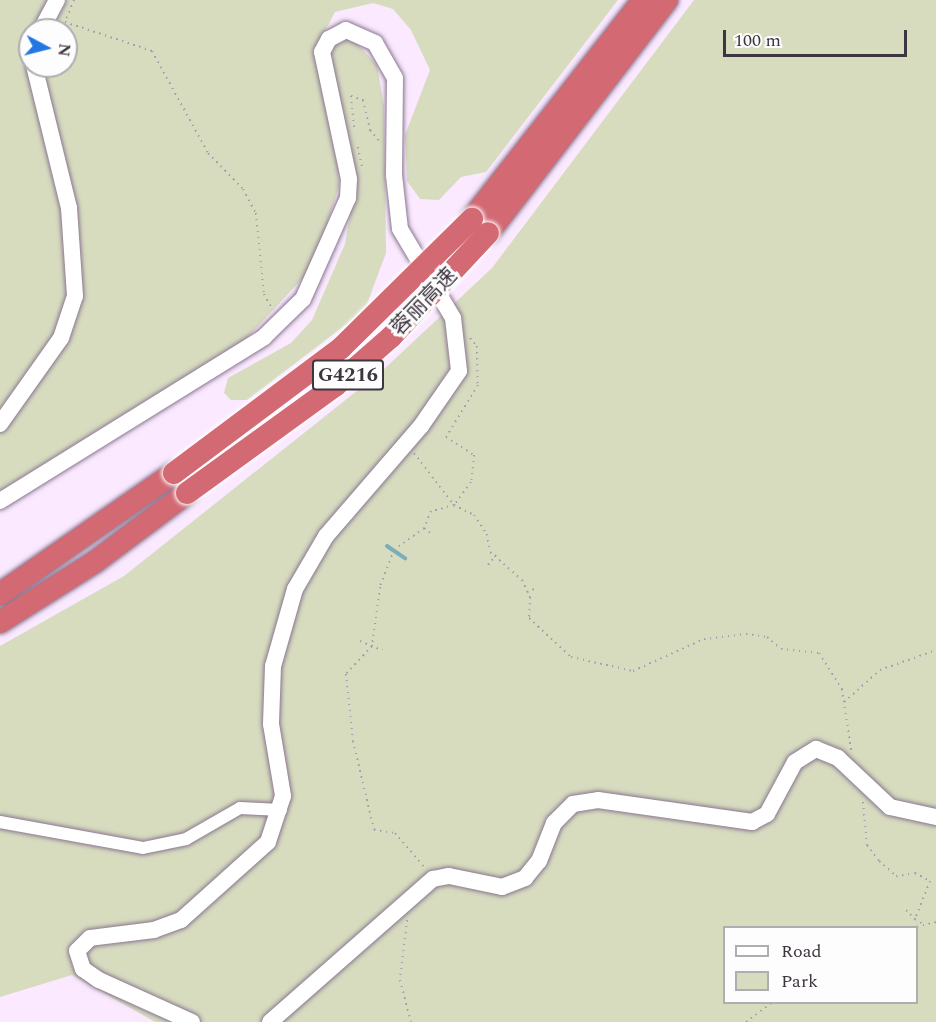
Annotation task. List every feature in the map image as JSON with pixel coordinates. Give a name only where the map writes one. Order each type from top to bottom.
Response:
[{"type":"highway","name":"蓉丽高速","points":[[0,594],[174,473],[349,341],[480,226],[643,0]]},
{"type":"highway","name":"蓉丽高速","points":[[0,622],[96,561],[383,344],[668,0]]},
{"type":"street","points":[[47,18],[57,0]]},
{"type":"street","points":[[0,501],[127,426],[280,324],[313,285],[348,198],[347,158],[321,60],[324,45],[340,32],[367,37],[392,69],[393,152],[400,229],[453,318],[460,348],[456,381],[326,536],[288,607],[271,686],[281,810],[260,854],[181,920],[154,930],[90,938],[77,951],[83,969],[99,980],[192,1022]]},
{"type":"street","points":[[0,424],[61,338],[75,296],[69,208],[37,78]]},
{"type":"street","points":[[270,1022],[433,879],[449,876],[494,887],[515,884],[533,871],[561,813],[587,800],[752,822],[766,814],[795,762],[809,750],[826,751],[900,812],[936,817]]},
{"type":"street","points":[[0,822],[143,848],[186,839],[240,808],[281,810]]},
{"type":"path","points":[[74,0],[65,22],[152,51],[208,153],[243,189],[256,213],[264,294],[280,324]]},
{"type":"path","points":[[361,178],[351,96],[363,100],[370,130],[393,152]]},
{"type":"path","points":[[433,879],[395,833],[374,830],[353,741],[346,674],[372,646],[380,587],[394,550],[424,528],[431,511],[454,505],[471,482],[474,455],[446,437],[478,385],[477,346],[453,318]]},
{"type":"path","points":[[405,444],[454,505],[474,515],[495,555],[508,563],[527,592],[529,618],[571,657],[633,671],[704,639],[767,637],[781,649],[819,653],[844,702],[854,773]]},
{"type":"path","points":[[424,528],[433,535]]},
{"type":"path","points":[[488,565],[495,555]]},
{"type":"path","points":[[527,592],[537,588]]},
{"type":"path","points":[[360,641],[382,650]]},
{"type":"path","points":[[844,702],[880,670],[936,650]]},
{"type":"path","points":[[863,798],[867,845],[879,861],[896,876],[915,873],[930,881],[915,919]]},
{"type":"path","points":[[408,903],[400,980],[411,1022]]},
{"type":"path","points":[[906,910],[923,924]]},
{"type":"path","points":[[915,926],[936,922]]},
{"type":"path","points":[[746,1022],[770,1004]]},
{"type":"green space","points":[[0,0],[618,0],[486,172],[461,177],[439,200],[420,199],[407,181],[405,135],[430,70],[411,30],[393,9],[373,3],[335,12],[314,52],[338,159],[339,186],[314,266],[247,338],[0,491]]},
{"type":"green space","points":[[694,0],[936,0],[936,1022],[155,1022],[72,975],[0,997],[0,646],[124,576],[382,371],[492,268]]},
{"type":"green space","points":[[351,37],[377,65],[384,106],[386,253],[367,304],[348,323],[247,400],[231,400],[224,393],[228,378],[291,343],[312,320],[345,244],[353,196],[351,146],[329,59],[335,46]]},
{"type":"waterway","points":[[387,546],[405,558]]}]
